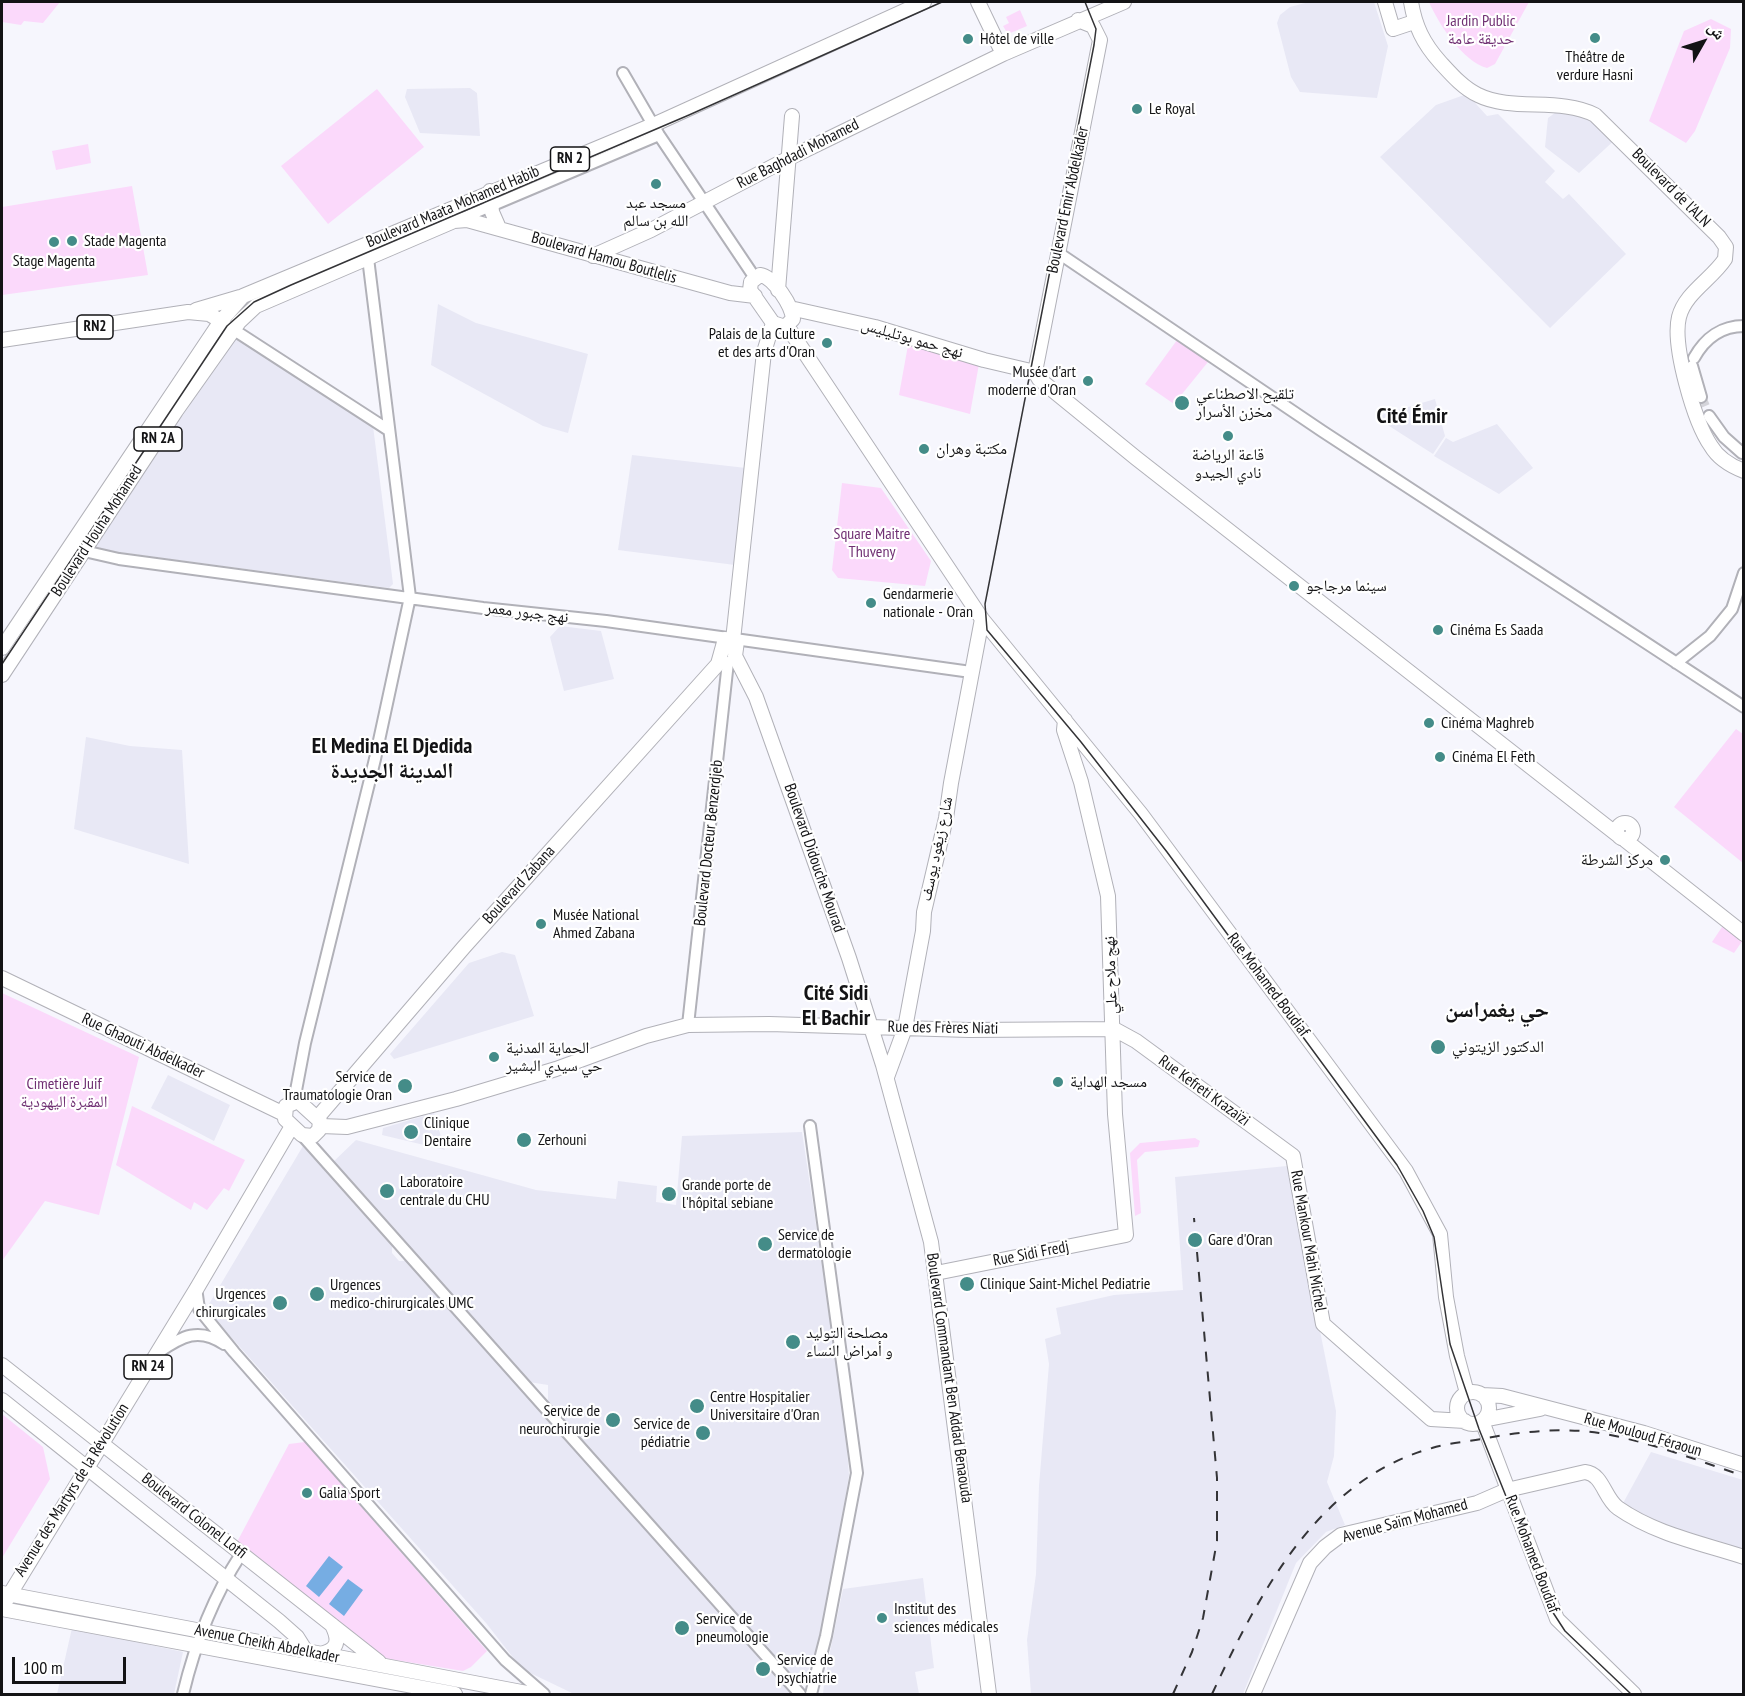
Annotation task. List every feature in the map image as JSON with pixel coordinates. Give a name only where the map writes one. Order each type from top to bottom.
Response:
[{"type":"main road","name":"Boulevard Maata Mohamed Habib","points":[[221,321],[243,296],[490,191],[656,130],[924,2]]},
{"type":"main road","points":[[978,2],[1004,54]]},
{"type":"main road","points":[[1096,2],[1111,8]]},
{"type":"main road","name":"Rue Baghdadi Mohamed","points":[[593,256],[1004,54],[1124,2]]},
{"type":"main road","points":[[1385,2],[1393,29],[1414,22]]},
{"type":"main road","name":"Boulevard de l'ALN","points":[[1411,2],[1414,22],[1432,54],[1477,95],[1487,99],[1576,108],[1595,115],[1654,171],[1723,242],[1727,253],[1725,259],[1683,306],[1679,318],[1679,342],[1691,403],[1702,430],[1721,457],[1743,471]]},
{"type":"main road","name":"Boulevard Emir Abdelkader","points":[[1035,372],[1100,40],[1096,29],[1090,23],[1078,20]]},
{"type":"main road","points":[[778,290],[792,116]]},
{"type":"main road","points":[[490,191],[493,218],[499,228]]},
{"type":"main road","name":"Boulevard Hamou Boutlelis","points":[[454,221],[467,220],[730,293],[755,296]]},
{"type":"main road","name":"Boulevard Maata Mohamed Habib","points":[[234,328],[246,313],[256,306],[454,221]]},
{"type":"main road","points":[[766,276],[778,290],[790,308],[793,319],[787,326],[781,327],[773,323],[750,285],[755,278],[766,276]]},
{"type":"main road","points":[[188,312],[243,296]]},
{"type":"main road","name":"نهج حمو بوتليليس","points":[[790,308],[875,327],[984,360],[1035,372]]},
{"type":"main road","name":"RN2","points":[[2,340],[188,312],[209,314],[221,321]]},
{"type":"main road","name":"Boulevard Houha Mohamed","points":[[2,648],[221,321]]},
{"type":"main road","points":[[729,664],[723,655],[732,640],[764,352],[773,323]]},
{"type":"main road","name":"Rue Mohamed Boudiaf","points":[[787,326],[982,619],[1168,850],[1416,1187],[1440,1234],[1446,1297],[1463,1396]]},
{"type":"main road","name":"Boulevard Houha Mohamed","points":[[2,675],[234,328]]},
{"type":"main road","points":[[1035,372],[1039,379],[1136,458],[1743,934]]},
{"type":"main road","name":"شارع زيغود يوسف","points":[[885,1071],[905,1028],[923,931],[924,912],[946,818],[982,619]]},
{"type":"main road","name":"Boulevard Didouche Mourad","points":[[732,640],[735,656],[729,664],[756,697],[885,1071]]},
{"type":"main road","name":"Boulevard Zabana","points":[[319,1122],[464,947],[729,664]]},
{"type":"main road","name":"نهج ملاح علي","points":[[1065,720],[1064,730],[1086,803],[1107,896],[1114,1029],[1114,1114],[1126,1235]]},
{"type":"main road","name":"Rue Ghaouti Abdelkader","points":[[2,978],[292,1125]]},
{"type":"main road","name":"Rue des Frères Niati","points":[[319,1122],[347,1127],[456,1100],[556,1069],[646,1036],[688,1025],[1114,1029]]},
{"type":"main road","name":"Rue Kefreti Krazaïzi","points":[[1114,1029],[1136,1041],[1293,1156]]},
{"type":"main road","name":"Boulevard Commandant Ben Addad Benaouda","points":[[885,1071],[936,1273],[989,1695]]},
{"type":"main road","points":[[292,1125],[313,1136],[319,1122],[302,1103],[294,1101]]},
{"type":"main road","name":"Avenue des Martyrs de la Révolution","points":[[3,1601],[157,1353],[292,1125],[286,1106],[294,1101]]},
{"type":"main road","name":"Rue Mankour Mahi Michel","points":[[1293,1156],[1323,1324],[1431,1419],[1441,1421]]},
{"type":"main road","name":"Rue Sidi Fredj","points":[[936,1273],[1126,1235]]},
{"type":"main road","name":"Boulevard Colonel Lotfi","points":[[2,1365],[367,1654],[387,1666]]},
{"type":"main road","points":[[1441,1421],[1465,1421],[1474,1424],[1483,1420],[1489,1407],[1482,1395],[1463,1396]]},
{"type":"main road","name":"Rue Mouloud Féraoun","points":[[1482,1395],[1502,1396],[1644,1433],[1743,1465]]},
{"type":"main road","points":[[1441,1421],[1452,1412],[1463,1396]]},
{"type":"main road","points":[[1463,1396],[1458,1412],[1465,1421]]},
{"type":"main road","name":"Boulevard Colonel Lotfi","points":[[2,1400],[286,1627],[313,1653],[324,1669]]},
{"type":"main road","name":"Rue Mouloud Féraoun","points":[[1483,1420],[1542,1408]]},
{"type":"main road","name":"Rue Mohamed Boudiaf","points":[[1483,1420],[1507,1490],[1557,1619],[1634,1695]]},
{"type":"main road","name":"Avenue Saïm Mohamed","points":[[1253,1695],[1310,1563],[1325,1547],[1341,1535],[1477,1503],[1507,1490],[1591,1472],[1596,1476],[1608,1499],[1626,1512],[1668,1535],[1743,1557]]},
{"type":"main road","name":"Avenue Cheikh Abdelkader","points":[[3,1601],[201,1631],[532,1695]]},
{"type":"main road","name":"Avenue Cheikh Abdelkader","points":[[3,1601],[195,1647],[455,1695]]},
{"type":"main road","points":[[313,1653],[332,1650],[337,1644],[337,1636],[332,1625]]},
{"type":"street","points":[[623,73],[656,130],[755,278]]},
{"type":"street","name":"Boulevard Maata Mohamed Habib","points":[[454,221],[656,130]]},
{"type":"street","points":[[1057,252],[1322,431],[1743,707]]},
{"type":"street","points":[[294,1101],[347,867],[375,759],[410,597],[387,429],[368,258]]},
{"type":"street","points":[[221,321],[387,429]]},
{"type":"street","points":[[1701,397],[1693,362],[1715,334],[1726,328],[1743,326]]},
{"type":"street","points":[[1710,416],[1724,437],[1742,453]]},
{"type":"street","name":"نهج جبور معمر","points":[[84,551],[119,559],[559,618],[606,621],[971,672]]},
{"type":"street","points":[[1676,663],[1710,636],[1732,609],[1743,573]]},
{"type":"street","name":"Boulevard Docteur Benzerdjeb","points":[[688,1025],[729,664]]},
{"type":"street","points":[[292,1125],[799,1693],[813,1680]]},
{"type":"street","points":[[810,1126],[857,1473],[838,1578],[811,1695]]},
{"type":"street","points":[[196,1288],[199,1309],[234,1352],[505,1660],[544,1695]]},
{"type":"street","points":[[157,1353],[185,1337],[206,1334],[234,1352]]},
{"type":"street","points":[[183,1695],[201,1631],[225,1579],[241,1554]]},
{"type":"street","points":[[496,1688],[508,1686],[512,1679],[505,1660]]},
{"type":"shaded area","points":[[1309,2],[1374,2],[1388,46],[1377,98],[1300,92],[1291,77],[1277,23],[1280,15],[1290,7]]},
{"type":"shaded area","points":[[470,88],[477,93],[480,136],[420,133],[405,97],[407,89]]},
{"type":"shaded area","points":[[1467,94],[1487,116],[1498,114],[1555,171],[1545,182],[1563,199],[1569,194],[1626,254],[1550,328],[1380,157],[1436,105]]},
{"type":"shaded area","points":[[1576,108],[1619,136],[1579,173],[1545,147],[1548,118],[1560,109]]},
{"type":"shaded area","points":[[438,304],[476,323],[588,354],[568,433],[543,426],[431,365]]},
{"type":"shaded area","points":[[235,337],[373,426],[393,584],[389,588],[94,549]]},
{"type":"shaded area","points":[[1435,399],[1445,436],[1433,454],[1375,417]]},
{"type":"shaded area","points":[[1497,424],[1533,468],[1499,494],[1434,456],[1446,438],[1453,442]]},
{"type":"shaded area","points":[[632,455],[746,468],[735,565],[618,550]]},
{"type":"shaded area","points":[[560,626],[601,631],[614,679],[564,691],[550,637]]},
{"type":"shaded area","points":[[86,737],[130,746],[182,750],[189,864],[74,829]]},
{"type":"shaded area","points":[[502,952],[515,955],[534,1016],[394,1059],[390,1054],[469,963]]},
{"type":"shaded area","points":[[168,1075],[230,1105],[214,1141],[151,1108]]},
{"type":"shaded area","name":"Clinique Dentaire","points":[[434,1113],[445,1150],[382,1135],[383,1128]]},
{"type":"shaded area","name":"Centre Hospitalier Universitaire d'Oran","points":[[802,1132],[844,1409],[849,1475],[832,1581],[817,1649],[805,1678],[796,1683],[548,1402],[548,1385],[529,1382],[332,1163],[356,1140],[536,1190],[616,1199],[618,1181],[657,1186],[656,1202],[676,1205],[682,1136]]},
{"type":"shaded area","points":[[303,1146],[392,1246],[392,1253],[399,1261],[407,1261],[513,1381],[526,1387],[792,1694],[574,1694],[522,1669],[486,1623],[206,1309]]},
{"type":"shaded area","name":"Gare d'Oran","points":[[1287,1166],[1336,1411],[1334,1456],[1327,1482],[1345,1525],[1326,1532],[1296,1563],[1243,1694],[1031,1694],[1027,1640],[1036,1574],[1039,1486],[1049,1364],[1045,1339],[1061,1334],[1056,1308],[1114,1295],[1183,1290],[1175,1177]]},
{"type":"shaded area","points":[[1651,1452],[1743,1480],[1743,1553],[1663,1528],[1622,1505]]},
{"type":"shaded area","name":"Institut des sciences médicales","points":[[923,1578],[934,1668],[915,1672],[919,1694],[823,1694],[824,1684],[827,1685],[827,1666],[843,1589]]},
{"type":"shaded area","points":[[72,1628],[183,1652],[174,1694],[57,1694]]},
{"type":"green space","points":[[2,2],[60,2],[43,23],[24,21],[21,25],[2,22]]},
{"type":"green space","name":"Jardin Public حديقة عامة","points":[[1429,2],[1529,2],[1495,64],[1487,68],[1469,58],[1452,41]]},
{"type":"green space","points":[[1020,10],[1027,26],[1008,34],[1003,26],[1009,23],[1006,17]]},
{"type":"green space","points":[[1711,19],[1731,29],[1730,48],[1695,131],[1686,143],[1649,121],[1684,31]]},
{"type":"green space","points":[[377,89],[424,147],[328,224],[281,166]]},
{"type":"green space","points":[[88,144],[91,163],[56,170],[52,151]]},
{"type":"green space","name":"Stade Magenta","points":[[132,186],[148,275],[2,295],[2,207]]},
{"type":"green space","points":[[1180,336],[1212,357],[1174,404],[1145,384]]},
{"type":"green space","points":[[908,345],[979,364],[970,414],[899,395]]},
{"type":"green space","name":"Square Maitre Thuveny","points":[[842,483],[881,488],[931,561],[925,586],[838,578],[832,570]]},
{"type":"green space","points":[[1736,729],[1743,734],[1743,863],[1674,807]]},
{"type":"green space","points":[[1724,924],[1743,940],[1734,953],[1712,942]]},
{"type":"green space","name":"Cimetière Juif المقبرة اليهودية","points":[[2,993],[139,1057],[99,1215],[45,1201],[2,1261]]},
{"type":"green space","points":[[132,1106],[245,1160],[229,1191],[224,1188],[207,1210],[194,1202],[191,1210],[116,1165]]},
{"type":"green space","points":[[1195,1138],[1200,1141],[1198,1147],[1145,1152],[1137,1160],[1141,1213],[1135,1216],[1130,1153],[1140,1143]]},
{"type":"green space","points":[[2,1414],[43,1447],[50,1479],[2,1558]]},
{"type":"green space","name":"Galia Sport","points":[[305,1442],[487,1651],[471,1667],[463,1671],[383,1658],[237,1542],[289,1444]]},
{"type":"water","points":[[329,1556],[343,1567],[319,1597],[306,1586]]},
{"type":"water","points":[[348,1579],[363,1590],[344,1616],[329,1604]]},
{"type":"tunnel","points":[[1701,397],[1709,416]]},
{"type":"tram line","points":[[2,664],[227,326],[254,302],[689,115],[942,2]]},
{"type":"tram line","points":[[1085,2],[1096,29],[1094,45],[985,604],[987,630],[1081,742],[1167,852],[1397,1165],[1423,1211],[1434,1237],[1450,1344],[1479,1429],[1552,1611],[1565,1631],[1631,1694]]},
{"type":"railway","points":[[1173,1694],[1192,1652],[1203,1618],[1217,1541],[1217,1478],[1194,1218]]},
{"type":"railway","points":[[1212,1694],[1250,1618],[1296,1546],[1324,1514],[1356,1486],[1391,1464],[1432,1448],[1450,1444],[1525,1432],[1570,1430],[1599,1433],[1636,1441],[1744,1476]]},
{"type":"place","name":"Théâtre de verdure Hasni","points":[[1595,38]]},
{"type":"place","name":"Hôtel de ville","points":[[968,39]]},
{"type":"place","name":"Le Royal","points":[[1137,109]]},
{"type":"place","name":"مسجد عبد الله بن سالم","points":[[656,184]]},
{"type":"place","name":"Stade Magenta","points":[[72,241]]},
{"type":"place","name":"Stage Magenta","points":[[54,242]]},
{"type":"place","name":"Palais de la Culture et des arts d'Oran","points":[[827,343]]},
{"type":"place","name":"Musée d'art moderne d'Oran","points":[[1088,381]]},
{"type":"place","name":"تلقيح الاصطناعي مخزن الأسرار","points":[[1182,403]]},
{"type":"place","name":"قاعة الرياضة نادي الجيدو","points":[[1228,436]]},
{"type":"place","name":"مكتبة وهران","points":[[924,449]]},
{"type":"place","name":"سينما مرجاجو","points":[[1294,586]]},
{"type":"place","name":"Gendarmerie nationale - Oran","points":[[871,603]]},
{"type":"place","name":"Cinéma Es Saada","points":[[1438,630]]},
{"type":"place","name":"Cinéma Maghreb","points":[[1429,723]]},
{"type":"place","name":"Cinéma El Feth","points":[[1440,757]]},
{"type":"place","name":"مركز الشرطة","points":[[1665,860]]},
{"type":"place","name":"Musée National Ahmed Zabana","points":[[541,924]]},
{"type":"place","name":"الدكتور الزيتوني","points":[[1438,1047]]},
{"type":"place","name":"الحماية المدنية حي سيدي البشير","points":[[494,1057]]},
{"type":"place","name":"مسجد الهداية","points":[[1058,1082]]},
{"type":"place","name":"Service de Traumatologie Oran","points":[[405,1086]]},
{"type":"place","name":"Clinique Dentaire","points":[[411,1132]]},
{"type":"place","name":"Zerhouni","points":[[524,1140]]},
{"type":"place","name":"Laboratoire centrale du CHU","points":[[387,1191]]},
{"type":"place","name":"Grande porte de l'hôpital sebiane","points":[[669,1194]]},
{"type":"place","name":"Gare d'Oran","points":[[1195,1240]]},
{"type":"place","name":"Service de dermatologie","points":[[765,1244]]},
{"type":"place","name":"Clinique Saint-Michel Pediatrie","points":[[967,1284]]},
{"type":"place","name":"Urgences medico-chirurgicales UMC","points":[[317,1294]]},
{"type":"place","name":"Urgences chirurgicales","points":[[280,1303]]},
{"type":"place","name":"مصلحة التوليد و أمراض النساء","points":[[793,1342]]},
{"type":"place","name":"Centre Hospitalier Universitaire d'Oran","points":[[697,1406]]},
{"type":"place","name":"Service de neurochirurgie","points":[[613,1420]]},
{"type":"place","name":"Service de pédiatrie","points":[[703,1433]]},
{"type":"place","name":"Galia Sport","points":[[307,1493]]},
{"type":"place","name":"Institut des sciences médicales","points":[[882,1618]]},
{"type":"place","name":"Service de pneumologie","points":[[682,1628]]},
{"type":"place","name":"Service de psychiatrie","points":[[763,1669]]},
{"type":"district","name":"Cité Émir","points":[[1412,417]]},
{"type":"district","name":"El Medina El Djedida المدينة الجديدة","points":[[392,760]]},
{"type":"district","name":"Cité Sidi El Bachir","points":[[836,1006]]},
{"type":"district","name":"حي يغمراسن","points":[[1497,1011]]}]
